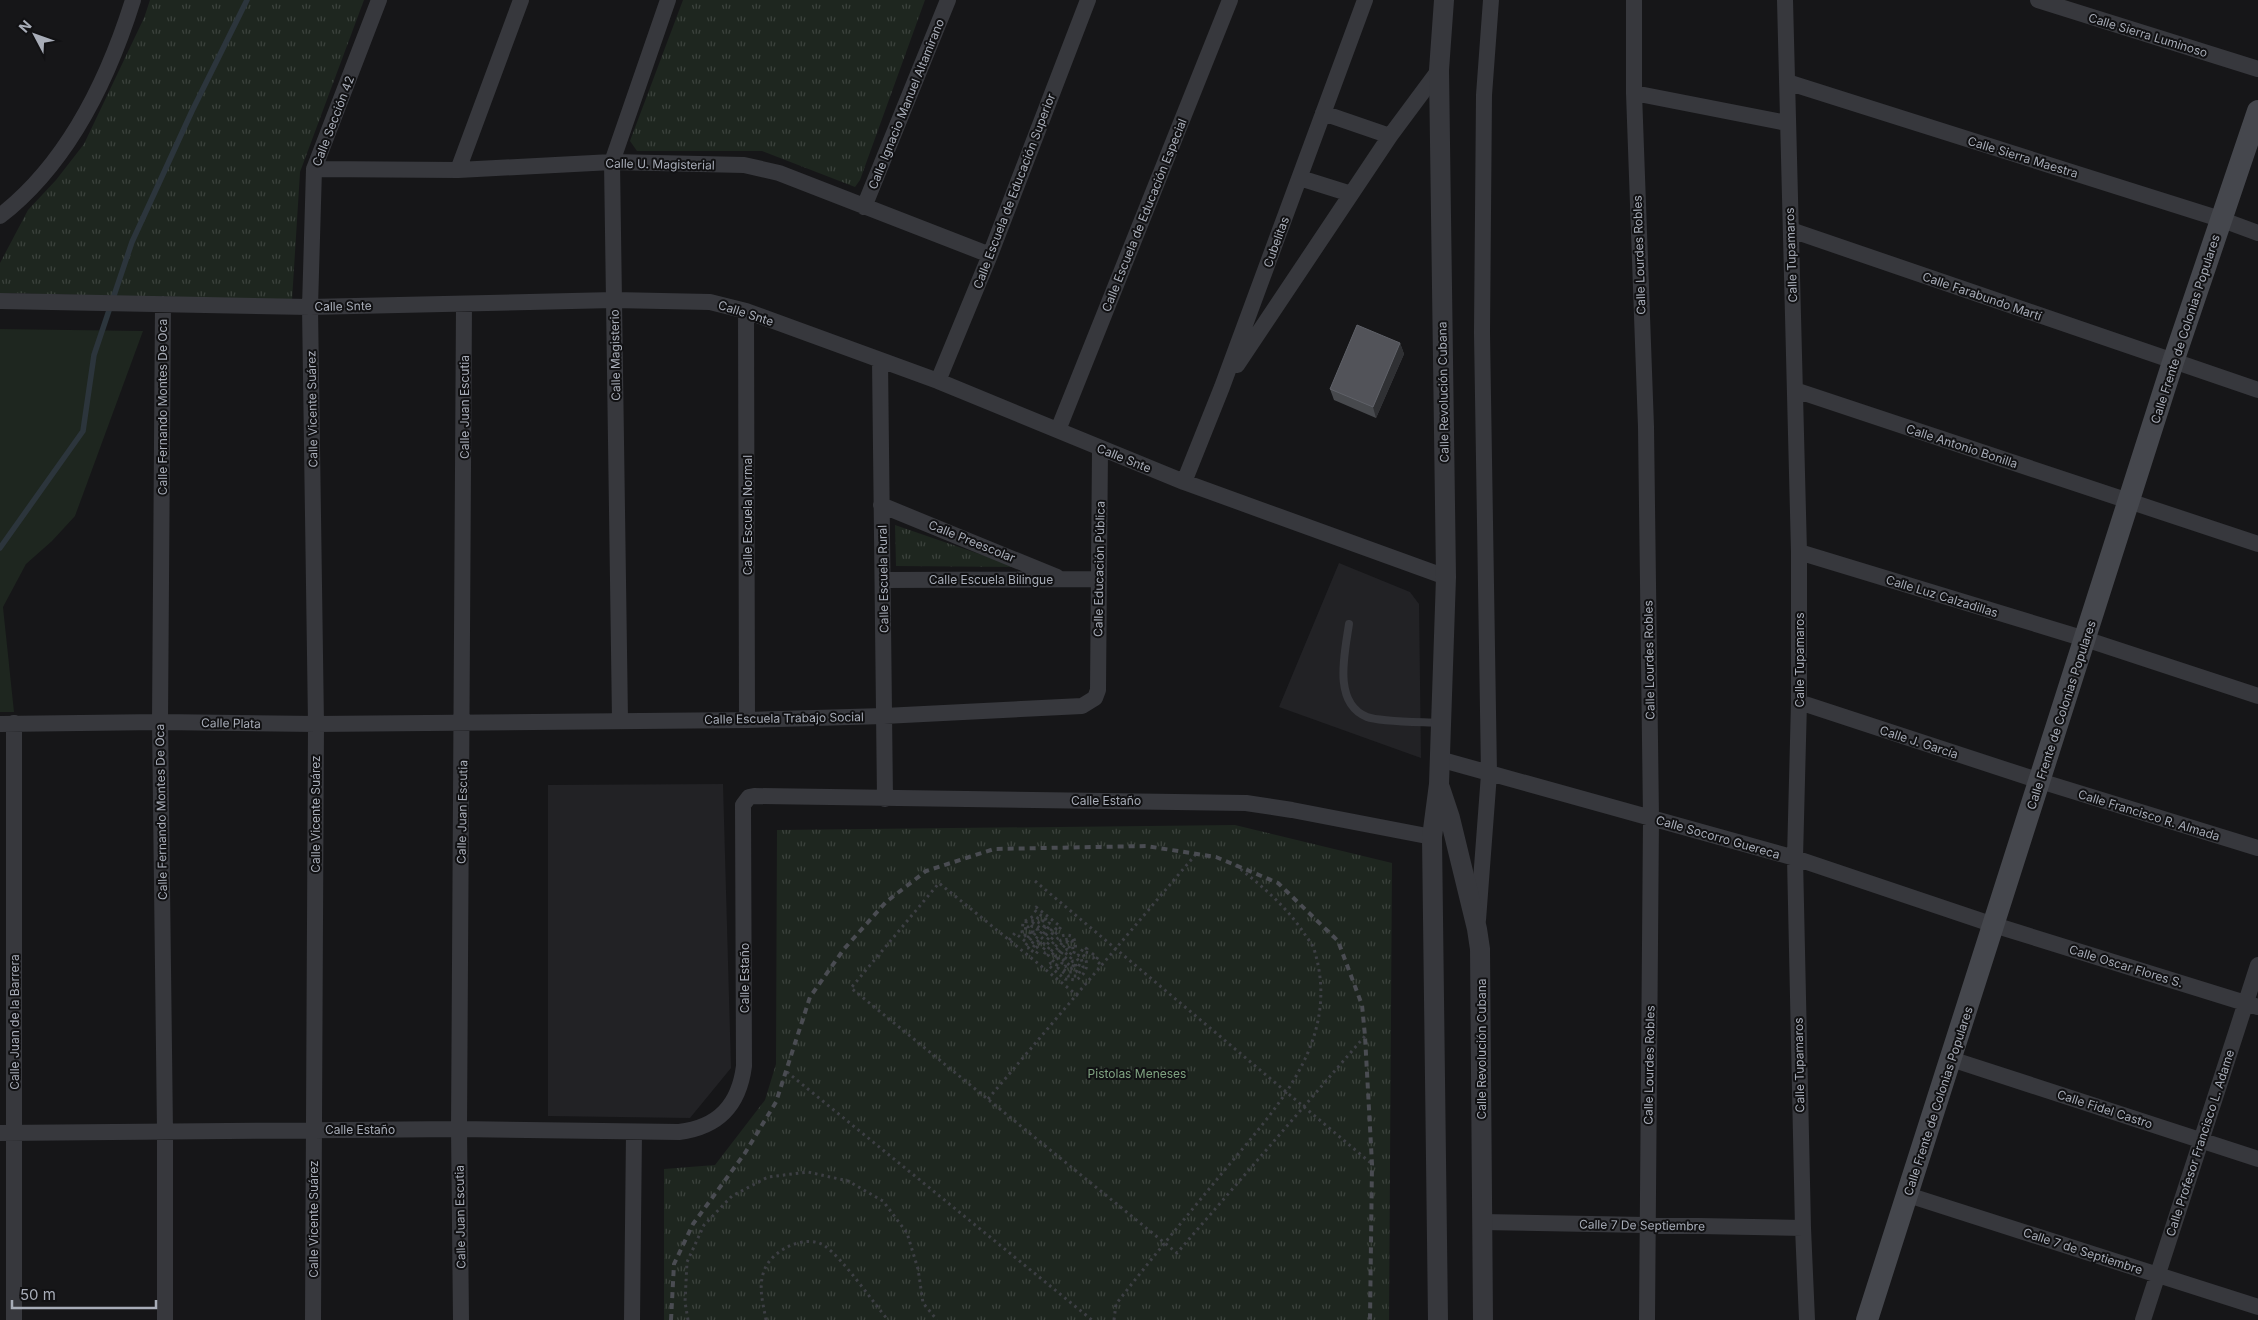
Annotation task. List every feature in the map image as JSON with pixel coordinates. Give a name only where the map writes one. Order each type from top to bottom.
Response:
[{"type":"main road","name":"Calle Frente de Colonias Populares","points":[[1866,1320],[1908,1195],[2173,362],[2258,110]]},
{"type":"street","points":[[0,216],[36,183],[73,136],[106,72],[134,0]]},
{"type":"street","name":"Calle Sección 42","points":[[310,307],[314,169],[379,0]]},
{"type":"street","points":[[458,170],[521,0]]},
{"type":"street","name":"Calle Magisterio","points":[[620,720],[612,162],[668,0]]},
{"type":"street","name":"Calle Ignacio Manuel Altamirano","points":[[864,207],[948,0]]},
{"type":"street","name":"Calle Escuela de Educación Superior","points":[[938,380],[990,255],[1088,0]]},
{"type":"street","name":"Calle Escuela de Educación Especial","points":[[1058,430],[1230,0]]},
{"type":"street","name":"Cubelitas","points":[[1184,482],[1222,387],[1365,0]]},
{"type":"street","name":"Calle Revolución Cubana","points":[[1438,1320],[1432,837],[1438,784],[1446,577],[1439,70],[1444,0]]},
{"type":"street","points":[[1477,929],[1488,774],[1482,333],[1484,95],[1490,0]]},
{"type":"street","name":"Calle Lourdes Robles","points":[[1634,0],[1634,93],[1646,427],[1651,818],[1647,1320]]},
{"type":"street","name":"Calle Tupamaros","points":[[1785,0],[1799,552],[1799,702],[1795,858],[1803,1228],[1807,1320]]},
{"type":"street","name":"Calle Sierra Luminoso","points":[[2038,0],[2258,69]]},
{"type":"street","points":[[1222,387],[1390,136],[1439,70]]},
{"type":"street","name":"Calle Sierra Maestra","points":[[1787,82],[2220,219],[2258,233]]},
{"type":"street","points":[[1634,93],[1787,123]]},
{"type":"street","points":[[1323,113],[1390,136]]},
{"type":"street","name":"Calle U. Magisterial","points":[[314,169],[458,170],[612,162],[744,165],[763,168],[990,255]]},
{"type":"street","points":[[1300,178],[1351,194]]},
{"type":"street","name":"Calle Farabundo Martí","points":[[1791,230],[2258,390]]},
{"type":"street","name":"Calle Snte","points":[[0,302],[310,307],[614,300],[710,302],[746,311],[938,380],[1100,449],[1184,482],[1446,577]]},
{"type":"street","name":"Calle Fernando Montes De Oca","points":[[163,304],[160,722],[165,1131],[165,1320]]},
{"type":"street","name":"Calle Juan Escutia","points":[[461,1320],[459,1129],[464,304]]},
{"type":"street","name":"Calle Vicente Suárez","points":[[310,307],[316,724],[312,1130],[313,1320]]},
{"type":"street","name":"Calle Escuela Normal","points":[[746,311],[747,720]]},
{"type":"street","name":"Calle Escuela Rural","points":[[880,360],[885,799]]},
{"type":"street","name":"Calle Antonio Bonilla","points":[[1795,390],[2258,544]]},
{"type":"street","name":"Calle Educación Pública","points":[[1098,690],[1100,449]]},
{"type":"street","name":"Calle Preescolar","points":[[881,505],[1063,579]]},
{"type":"street","name":"Calle Luz Calzadillas","points":[[1799,552],[2085,639],[2258,696]]},
{"type":"street","name":"Calle Escuela Bilingue","points":[[884,580],[1099,578]]},
{"type":"street","name":"Calle Escuela Trabajo Social","points":[[462,722],[747,720],[884,716],[1082,706],[1095,698],[1098,690]]},
{"type":"street","name":"Calle J. García","points":[[1799,702],[2040,781]]},
{"type":"street","name":"Calle Plata","points":[[7,724],[462,722]]},
{"type":"street","name":"Calle Juan de la Barrera","points":[[7,724],[7,1132],[14,1320]]},
{"type":"street","name":"Calle Socorro Guereca","points":[[1439,760],[1795,858],[1994,925]]},
{"type":"street","name":"Calle Francisco R. Almada","points":[[2040,781],[2258,848]]},
{"type":"street","name":"Calle Revolución Cubana","points":[[1438,784],[1450,818],[1477,929],[1480,949],[1483,1320]]},
{"type":"street","name":"Calle Estaño","points":[[7,1132],[459,1129],[679,1132],[694,1130],[707,1125],[717,1119],[734,1102],[740,1088],[744,1066],[743,804],[745,800],[754,796],[1246,803],[1432,837]]},
{"type":"street","name":"Calle Oscar Flores S.","points":[[1994,925],[2252,1005]]},
{"type":"street","name":"Calle Profesor Francisco L. Adame","points":[[2143,1320],[2201,1140],[2252,1005],[2258,965]]},
{"type":"street","name":"Calle Fidel Castro","points":[[1951,1059],[2258,1159]]},
{"type":"street","points":[[632,1320],[634,1132]]},
{"type":"street","name":"Calle 7 de Septiembre","points":[[1908,1195],[2258,1307]]},
{"type":"street","name":"Calle 7 De Septiembre","points":[[1482,1222],[1803,1228]]},
{"type":"lane","points":[[1349,624],[1344,666],[1344,686],[1350,704],[1357,712],[1369,718],[1439,723]]},
{"type":"path","points":[[988,1099],[1078,996],[1196,854]]},
{"type":"path","points":[[1114,1320],[1116,1304],[1288,1093],[1309,1053],[1320,1017],[1322,986],[1314,947],[1292,916],[1264,887],[1234,864]]},
{"type":"path","points":[[1035,881],[1372,1164]]},
{"type":"path","points":[[1078,996],[939,883],[851,988],[1176,1253],[1365,1036]]},
{"type":"path","points":[[1044,929],[1036,920],[1026,922],[1025,936],[1021,927],[1023,922],[1034,916],[1045,922],[1046,920],[1034,910],[1036,907],[1061,927],[1042,950],[1044,953],[1058,938],[1064,935],[1073,937],[1076,948],[1069,960],[1064,957],[1062,960],[1072,967],[1074,965],[1071,963],[1073,961],[1076,962],[1076,967],[1073,969],[1065,966],[1063,969],[1067,972],[1076,972],[1080,967],[1080,963],[1076,958],[1078,955],[1082,957],[1083,967],[1076,976],[1068,976],[1058,968],[1062,963],[1058,959],[1064,952],[1068,956],[1073,950],[1072,942],[1069,939],[1061,940],[1048,955],[1050,957],[1063,942],[1068,942],[1070,950],[1067,950],[1065,945],[1052,960],[1058,964],[1050,963],[1048,965],[1066,979],[1076,980],[1085,973],[1088,967],[1081,952],[1084,947],[1087,949],[1085,952],[1093,954],[1091,957],[1098,957],[1096,960],[1102,966]]},
{"type":"path","points":[[1031,934],[1028,927],[1033,923],[1044,929]]},
{"type":"path","points":[[1009,940],[1015,933],[1025,941],[1033,931],[1030,928],[1032,926],[1038,930],[1025,946],[1028,948],[1049,923],[1051,924],[1043,934],[1045,936],[1048,931],[1054,927],[1056,928],[1042,946],[1040,944]]},
{"type":"path","points":[[1041,938],[1043,939],[1040,944],[1037,947],[1039,949],[1036,954],[1031,950],[1041,938]]},
{"type":"path","points":[[787,1072],[1092,1320]]},
{"type":"path","points":[[688,1320],[684,1302],[687,1262],[704,1225],[732,1196],[768,1178],[808,1172],[848,1180],[883,1201],[907,1233],[918,1270],[923,1302],[937,1320]]},
{"type":"path","points":[[766,1320],[760,1288],[764,1269],[775,1256],[789,1246],[808,1241],[824,1246],[838,1259],[888,1320]]},
{"type":"shaded area","points":[[1339,563],[1410,592],[1419,604],[1421,758],[1279,707]]},
{"type":"shaded area","points":[[723,784],[731,1068],[690,1118],[548,1116],[548,785]]},
{"type":"green space","points":[[150,0],[364,0],[300,172],[292,300],[0,293],[0,263],[28,210],[56,180],[84,144],[144,18]]},
{"type":"green space","points":[[683,0],[925,0],[860,180],[855,187],[762,151],[637,151],[630,141]]},
{"type":"green space","points":[[0,329],[143,331],[75,516],[52,541],[26,564],[3,607],[14,712],[0,712]]},
{"type":"green space","points":[[895,525],[1017,567],[896,566]]},
{"type":"green space","name":"Pistolas Meneses","points":[[1235,825],[1392,863],[1389,1320],[664,1320],[664,1169],[715,1165],[765,1100],[776,1064],[777,830]]},
{"type":"building","points":[[1357,325],[1400,343],[1373,407],[1330,389]]},
{"type":"waterway","points":[[0,548],[83,431],[94,355],[132,242],[192,111],[247,0]]},
{"type":"railway","points":[[671,1320],[674,1264],[693,1224],[745,1153],[776,1102],[810,997],[844,949],[886,902],[926,871],[994,849],[1146,846],[1216,857],[1278,883],[1338,941],[1362,1005],[1365,1036],[1372,1164],[1370,1320]]}]
